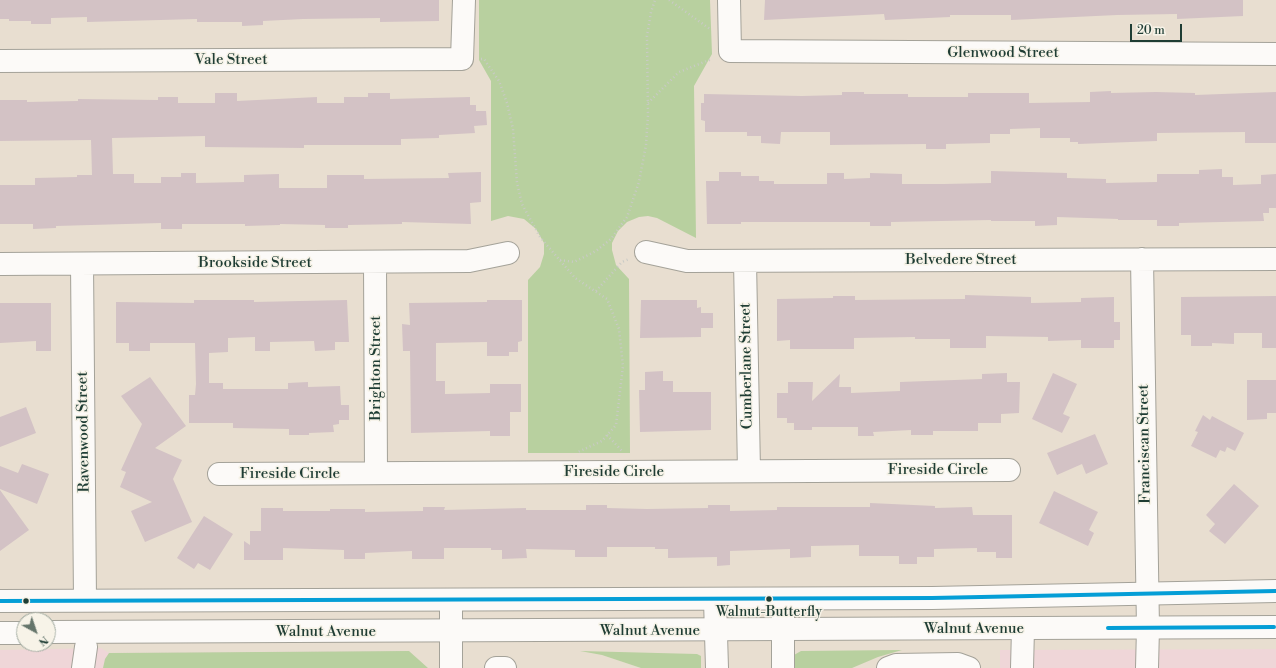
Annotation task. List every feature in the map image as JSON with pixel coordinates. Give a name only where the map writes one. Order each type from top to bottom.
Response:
[{"type":"street","points":[[462,59],[464,0]]},
{"type":"street","points":[[729,0],[730,47]]},
{"type":"street","name":"Glenwood Street","points":[[730,47],[1276,54]]},
{"type":"street","name":"Vale Street","points":[[0,61],[462,59]]},
{"type":"street","name":"Belvedere Street","points":[[646,252],[687,261],[1276,259]]},
{"type":"street","name":"Brookside Street","points":[[0,264],[469,261],[508,253]]},
{"type":"street","name":"Franciscan Street","points":[[1142,259],[1148,592],[1147,668]]},
{"type":"street","name":"Cumberlane Street","points":[[745,260],[749,471]]},
{"type":"street","name":"Brighton Street","points":[[375,262],[376,473]]},
{"type":"street","name":"Ravenwood Street","points":[[82,264],[85,600]]},
{"type":"street","name":"Fireside Circle","points":[[219,474],[1008,470]]},
{"type":"street","name":"Walnut Avenue","points":[[0,601],[715,600],[932,598],[1148,592],[1276,591]]},
{"type":"street","points":[[783,599],[783,668]]},
{"type":"street","points":[[715,600],[717,668]]},
{"type":"street","points":[[451,601],[451,668]]},
{"type":"street","name":"Walnut Avenue","points":[[56,632],[716,631],[1276,627]]},
{"type":"street","points":[[1022,668],[1023,629]]},
{"type":"street","points":[[0,633],[16,633]]},
{"type":"street","points":[[888,668],[896,665],[958,664],[969,668]]},
{"type":"street","points":[[496,668],[506,668]]},
{"type":"path","points":[[560,260],[574,262],[596,251],[611,239],[627,217],[639,182],[646,145],[648,103],[647,36],[651,12],[655,0]]},
{"type":"path","points":[[648,103],[679,72],[730,47],[670,0]]},
{"type":"path","points":[[462,59],[484,59],[499,81],[513,129],[517,183],[522,204],[540,237],[575,278],[607,299],[619,329],[623,366],[620,402],[616,425],[602,441],[575,454]]},
{"type":"path","points":[[596,291],[622,262],[646,252]]},
{"type":"shaded area","points":[[101,648],[109,653],[409,651],[428,668],[0,668],[0,650],[16,650],[16,652],[56,652],[56,649]]},
{"type":"shaded area","points":[[1276,649],[1276,668],[1000,668],[1000,650]]},
{"type":"green space","points":[[479,0],[710,0],[712,54],[694,86],[696,238],[657,218],[648,216],[639,217],[627,222],[618,231],[612,243],[612,250],[616,265],[629,279],[630,453],[528,453],[528,280],[540,267],[544,254],[544,243],[536,229],[524,219],[508,216],[491,221],[491,81],[479,60]]},
{"type":"green space","points":[[902,650],[878,657],[852,668],[792,668],[794,655],[801,651]]},
{"type":"green space","points":[[409,651],[428,668],[103,668],[105,659],[109,653]]},
{"type":"green space","points":[[580,651],[697,654],[701,656],[701,668],[641,668],[602,655]]},
{"type":"building","points":[[0,0],[439,0],[439,21],[380,22],[380,18],[303,19],[263,21],[263,25],[242,26],[242,22],[197,22],[197,19],[87,22],[87,17],[51,18],[51,24],[31,24],[31,21],[9,21],[9,19],[0,19]]},
{"type":"building","points":[[765,0],[1243,0],[1243,16],[1177,19],[1177,14],[1117,15],[1011,20],[1011,15],[950,15],[950,17],[885,20],[884,14],[764,20]]},
{"type":"building","points":[[1111,91],[1111,93],[1195,93],[1195,95],[1276,92],[1276,143],[1245,143],[1245,132],[1157,133],[1157,141],[1078,144],[1078,142],[1070,142],[1070,138],[1040,138],[1040,128],[1010,129],[1010,134],[990,134],[990,143],[946,144],[946,149],[926,149],[926,144],[830,145],[830,132],[781,132],[780,144],[761,143],[761,136],[747,136],[747,132],[705,132],[705,121],[701,120],[701,103],[704,103],[704,94],[802,96],[842,95],[842,92],[864,92],[864,94],[908,94],[908,97],[968,97],[968,93],[1029,93],[1029,103],[1090,102],[1090,92]]},
{"type":"building","points":[[215,93],[237,93],[237,101],[317,97],[317,103],[344,103],[344,97],[368,97],[368,93],[390,93],[390,99],[470,97],[470,105],[476,105],[476,111],[486,111],[487,125],[474,126],[475,133],[439,135],[439,138],[401,139],[401,145],[304,145],[304,148],[205,147],[205,136],[112,138],[113,174],[134,174],[134,183],[161,183],[161,177],[181,177],[181,173],[196,173],[196,183],[244,182],[244,175],[279,174],[279,188],[327,188],[327,175],[364,175],[364,179],[449,178],[448,173],[481,172],[481,202],[470,203],[471,224],[402,222],[402,224],[348,225],[348,228],[325,228],[325,225],[280,224],[245,226],[245,224],[182,224],[182,229],[161,229],[161,223],[56,226],[56,228],[33,229],[33,224],[0,224],[0,185],[35,185],[35,178],[77,177],[77,175],[92,175],[91,140],[0,141],[0,100],[27,100],[27,102],[78,101],[78,99],[158,100],[158,97],[178,97],[178,103],[215,103]]},
{"type":"building","points":[[1222,169],[1222,177],[1233,177],[1233,185],[1261,184],[1261,175],[1276,174],[1276,208],[1269,208],[1269,213],[1263,213],[1264,221],[1179,223],[1179,226],[1157,226],[1157,220],[1057,217],[1057,225],[1035,226],[1035,221],[991,220],[891,222],[891,226],[870,226],[870,222],[741,222],[741,224],[707,224],[706,181],[719,181],[719,172],[741,172],[741,176],[759,176],[759,181],[774,181],[774,184],[827,184],[827,173],[844,173],[844,179],[870,178],[870,173],[902,174],[902,184],[944,184],[991,183],[991,171],[1067,173],[1067,178],[1106,179],[1106,183],[1157,182],[1157,174],[1199,174],[1199,170]]},
{"type":"building","points":[[965,295],[1031,297],[1031,303],[1081,302],[1081,298],[1114,297],[1114,322],[1120,322],[1120,340],[1114,340],[1114,348],[1081,348],[1081,340],[1048,341],[1048,337],[986,336],[986,348],[950,348],[950,339],[915,339],[915,337],[854,338],[854,349],[790,349],[790,340],[777,341],[777,299],[855,296],[855,300],[965,299]]},
{"type":"building","points":[[1276,296],[1276,348],[1262,348],[1262,333],[1234,333],[1234,344],[1212,343],[1212,346],[1191,346],[1191,335],[1181,335],[1181,297]]},
{"type":"building","points":[[194,300],[254,300],[254,302],[347,300],[349,342],[335,342],[335,350],[315,351],[314,341],[270,342],[270,351],[255,351],[255,337],[228,338],[228,352],[209,353],[209,383],[223,383],[223,389],[288,389],[288,383],[308,382],[308,387],[340,386],[341,405],[349,405],[349,420],[339,420],[339,424],[333,425],[334,432],[309,433],[309,435],[289,435],[289,429],[233,428],[233,423],[189,423],[189,395],[195,395],[196,384],[195,343],[150,343],[150,351],[129,351],[129,343],[116,343],[116,302],[194,303]]},
{"type":"building","points":[[487,300],[522,300],[522,341],[518,342],[518,352],[509,352],[509,356],[487,356],[487,342],[436,343],[436,381],[445,381],[445,394],[490,393],[490,384],[521,384],[521,412],[510,412],[510,436],[490,436],[490,431],[411,433],[410,351],[403,351],[402,324],[410,325],[409,303],[487,302]]},
{"type":"building","points":[[641,300],[697,300],[697,308],[701,307],[701,313],[713,313],[713,328],[701,328],[701,337],[640,338]]},
{"type":"building","points":[[0,303],[51,303],[51,351],[36,351],[36,341],[0,343]]},
{"type":"building","points":[[663,371],[663,381],[673,381],[673,392],[711,392],[711,430],[640,432],[639,390],[645,390],[645,372]]},
{"type":"building","points":[[1007,373],[1007,382],[1020,382],[1019,413],[1001,414],[1001,423],[978,423],[978,431],[933,431],[933,435],[911,435],[911,430],[873,432],[874,436],[858,436],[858,427],[812,427],[812,430],[794,430],[794,423],[787,423],[787,418],[777,418],[777,393],[788,393],[788,382],[813,382],[812,401],[840,374],[839,387],[851,387],[851,393],[900,391],[900,382],[982,379],[982,374]]},
{"type":"building","points":[[1053,373],[1077,384],[1063,414],[1070,417],[1062,433],[1032,419]]},
{"type":"building","points":[[150,377],[186,426],[155,448],[182,460],[173,479],[192,522],[145,542],[131,511],[152,502],[120,487],[126,472],[121,470],[142,424],[121,396]]},
{"type":"building","points":[[1247,380],[1276,380],[1276,413],[1267,413],[1267,419],[1247,420]]},
{"type":"building","points":[[26,407],[36,433],[0,447],[0,417]]},
{"type":"building","points":[[1203,415],[1210,420],[1212,416],[1244,433],[1235,451],[1227,447],[1225,452],[1220,450],[1216,458],[1191,446],[1198,432],[1195,431]]},
{"type":"building","points":[[1095,434],[1108,464],[1086,474],[1082,464],[1057,475],[1047,453]]},
{"type":"building","points":[[22,464],[49,474],[37,504],[0,489],[0,466],[18,473]]},
{"type":"building","points":[[1234,484],[1259,506],[1225,544],[1209,531],[1215,524],[1206,515]]},
{"type":"building","points":[[0,490],[29,530],[0,551]]},
{"type":"building","points":[[1054,491],[1098,512],[1089,530],[1094,533],[1088,546],[1039,523]]},
{"type":"building","points":[[870,503],[935,506],[935,508],[972,507],[973,515],[1012,515],[1012,558],[996,558],[996,552],[977,552],[977,548],[934,549],[934,557],[917,557],[917,564],[899,564],[899,556],[859,556],[859,545],[811,546],[811,557],[790,558],[790,549],[730,551],[730,565],[717,566],[717,557],[668,558],[668,549],[655,549],[655,547],[607,547],[607,557],[575,557],[575,550],[526,549],[527,558],[502,559],[502,550],[491,550],[491,548],[444,548],[444,559],[412,559],[412,551],[365,553],[365,559],[344,559],[344,550],[283,548],[283,560],[244,560],[244,541],[250,545],[250,531],[261,531],[261,508],[283,508],[283,511],[365,509],[365,512],[423,511],[423,507],[445,507],[444,510],[526,508],[526,510],[586,510],[586,505],[607,505],[607,508],[647,509],[708,508],[708,505],[730,505],[730,511],[777,510],[777,507],[870,507]]},
{"type":"building","points":[[204,516],[233,534],[210,570],[198,563],[194,569],[177,558]]},
{"type":"transit line","points":[[0,601],[932,598],[1276,591]]},
{"type":"transit line","points":[[1108,628],[1274,627]]},
{"type":"place","name":"Walnut-Butterfly","points":[[769,599]]}]
